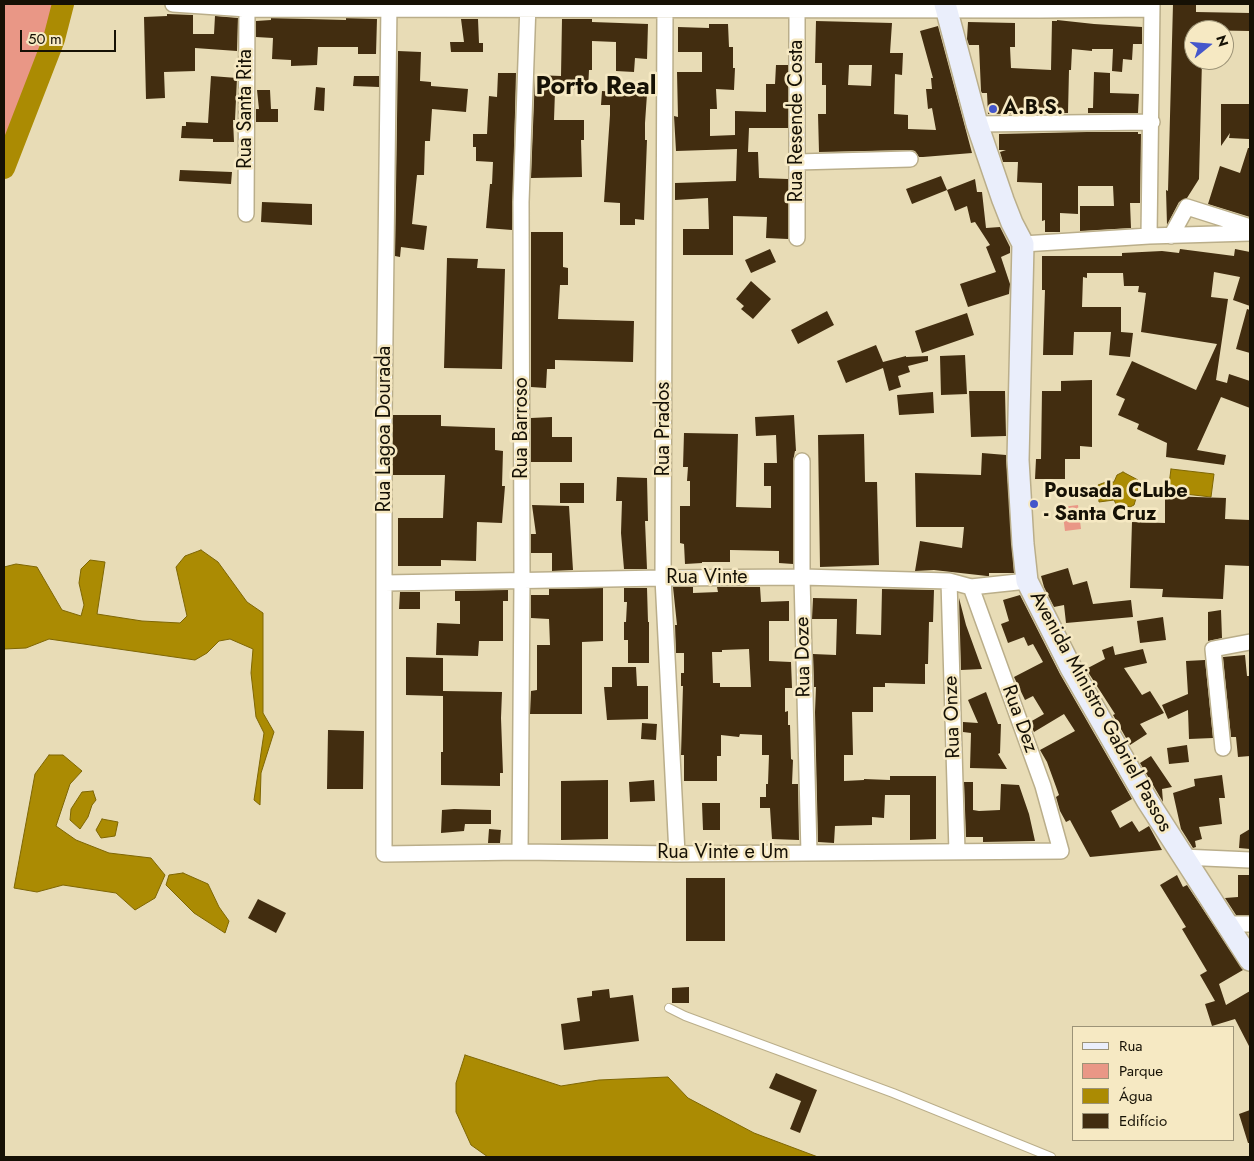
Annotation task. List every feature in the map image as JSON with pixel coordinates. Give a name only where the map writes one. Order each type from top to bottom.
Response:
[{"type":"main road","name":"Avenida Ministro Gabriel Passos","points":[[945,6],[977,124],[1003,200],[1023,244],[1018,460],[1027,581],[1076,676],[1147,800],[1250,960]]},
{"type":"street","points":[[172,4],[528,7],[1152,6],[1152,122],[1149,236]]},
{"type":"street","name":"Rua Santa Rita","points":[[246,214],[247,6]]},
{"type":"street","name":"Rua Lagoa Dourada","points":[[384,854],[384,415],[389,6]]},
{"type":"street","name":"Rua Prados","points":[[665,6],[663,578],[677,854]]},
{"type":"street","name":"Rua Barroso","points":[[520,852],[522,580],[521,202],[528,7]]},
{"type":"street","name":"Rua Resende Costa","points":[[797,7],[797,238]]},
{"type":"street","points":[[977,124],[1152,122]]},
{"type":"street","points":[[797,162],[910,159]]},
{"type":"street","points":[[1171,236],[1187,207],[1250,227]]},
{"type":"street","points":[[1023,244],[1149,236],[1250,233]]},
{"type":"street","name":"Rua Doze","points":[[802,460],[802,577],[809,853]]},
{"type":"street","name":"Rua Vinte","points":[[385,583],[802,577],[949,581],[971,587],[1027,581]]},
{"type":"street","name":"Rua Onze","points":[[949,581],[957,852]]},
{"type":"street","name":"Rua Dez","points":[[971,587],[1043,786],[1061,851]]},
{"type":"street","points":[[1223,748],[1213,649],[1250,642]]},
{"type":"street","name":"Rua Vinte e Um","points":[[384,854],[1061,851]]},
{"type":"street","points":[[1182,857],[1250,860]]},
{"type":"street","points":[[1226,924],[1250,924]]},
{"type":"lane","points":[[669,1008],[685,1016],[893,1093],[1050,1157]]},
{"type":"green space","points":[[4,4],[60,4],[4,162]]},
{"type":"green space","points":[[1078,505],[1081,529],[1065,531],[1062,507]]},
{"type":"water","points":[[1171,469],[1214,474],[1211,497],[1168,492]]},
{"type":"water","points":[[1123,472],[1138,480],[1134,505],[1130,507],[1116,504],[1114,500],[1099,502],[1098,485],[1114,482],[1117,475]]},
{"type":"water","points":[[201,550],[218,562],[247,602],[263,613],[263,713],[274,732],[261,773],[260,805],[254,800],[264,733],[256,717],[251,673],[253,649],[230,639],[219,641],[207,653],[195,660],[49,639],[26,648],[4,649],[4,567],[16,564],[37,567],[62,610],[81,616],[84,605],[79,583],[81,569],[90,560],[105,562],[97,614],[142,621],[180,623],[187,616],[176,567],[185,556]]},
{"type":"water","points":[[49,755],[63,755],[82,771],[70,784],[56,826],[76,840],[109,853],[151,858],[165,875],[155,898],[135,910],[116,893],[63,885],[37,892],[14,888],[35,774]]},
{"type":"water","points":[[93,791],[96,800],[80,829],[70,820],[71,809],[82,792]]},
{"type":"water","points":[[102,819],[118,822],[115,836],[101,838],[96,830]]},
{"type":"water","points":[[183,873],[208,884],[219,907],[229,921],[225,933],[194,913],[166,885],[169,875]]},
{"type":"water","points":[[465,1055],[561,1086],[599,1080],[668,1077],[688,1098],[754,1133],[818,1157],[488,1157],[471,1145],[456,1112],[456,1083]]},
{"type":"building","points":[[1173,4],[1196,4],[1196,12],[1250,13],[1250,31],[1234,31],[1234,20],[1184,20],[1184,70],[1202,70],[1199,179],[1187,198],[1179,202],[1167,225],[1166,190],[1168,191]]},
{"type":"building","points":[[167,14],[193,15],[193,34],[214,34],[215,16],[238,18],[237,51],[195,48],[195,71],[164,72],[165,98],[146,99],[144,17],[167,16]]},
{"type":"building","points":[[271,18],[377,19],[376,54],[358,54],[358,47],[318,47],[317,65],[291,66],[291,60],[272,59],[273,38],[256,37],[256,21],[271,20]]},
{"type":"building","points":[[461,19],[478,19],[479,43],[483,43],[483,52],[451,52],[450,42],[464,42]]},
{"type":"building","points":[[562,19],[592,19],[592,22],[648,24],[647,59],[635,58],[634,72],[616,71],[616,42],[592,41],[592,70],[589,70],[588,90],[557,88],[557,91],[555,91],[554,120],[584,120],[584,140],[581,140],[582,177],[531,178],[535,75],[561,76]]},
{"type":"building","points":[[816,21],[892,23],[890,53],[903,53],[902,75],[895,74],[894,114],[908,115],[908,129],[936,130],[932,108],[928,109],[926,89],[932,89],[931,78],[933,78],[920,31],[938,26],[972,153],[919,157],[915,151],[910,150],[819,152],[818,114],[826,114],[826,85],[822,85],[822,63],[815,63]],"holes":[[[849,65],[872,65],[871,86],[848,85]]]},
{"type":"building","points":[[1052,21],[1142,27],[1142,44],[1133,44],[1132,60],[1123,59],[1122,72],[1112,71],[1113,49],[1092,49],[1092,51],[1072,49],[1071,70],[1069,70],[1068,113],[988,114],[987,93],[982,93],[981,91],[979,45],[969,45],[967,39],[968,22],[1015,23],[1015,47],[1010,47],[1011,68],[1051,70]]},
{"type":"building","points":[[709,24],[728,24],[729,47],[733,47],[733,68],[735,68],[734,90],[716,89],[717,109],[710,109],[710,136],[735,135],[735,111],[766,112],[766,84],[775,84],[776,65],[788,65],[788,128],[749,128],[748,152],[758,152],[759,178],[788,179],[788,239],[766,238],[767,217],[733,216],[733,255],[683,255],[683,229],[709,229],[708,198],[675,200],[675,183],[736,181],[737,149],[676,151],[674,116],[678,117],[677,72],[702,72],[702,52],[678,52],[678,27],[709,28]]},
{"type":"building","points":[[398,51],[421,52],[420,81],[431,82],[431,86],[468,89],[466,112],[432,109],[430,141],[425,141],[424,175],[417,175],[412,224],[427,226],[424,250],[401,247],[400,257],[395,256]]},
{"type":"building","points":[[1094,72],[1110,73],[1110,93],[1139,94],[1138,113],[1088,113],[1088,108],[1093,108]]},
{"type":"building","points":[[498,73],[516,73],[512,230],[486,228],[493,162],[476,161],[476,147],[473,147],[473,134],[487,134],[489,96],[497,97]]},
{"type":"building","points":[[211,76],[237,78],[235,120],[233,120],[234,142],[213,142],[213,139],[181,138],[182,126],[186,126],[186,122],[208,123]]},
{"type":"building","points":[[354,76],[379,76],[379,87],[353,86]]},
{"type":"building","points":[[316,87],[325,88],[324,111],[314,110]]},
{"type":"building","points":[[257,90],[270,90],[271,109],[278,109],[278,122],[256,122],[256,109],[259,109]]},
{"type":"building","points":[[602,91],[647,94],[644,220],[635,219],[635,225],[620,225],[620,203],[604,202],[610,105],[601,105]]},
{"type":"building","points":[[1221,104],[1250,104],[1249,139],[1229,138],[1230,133],[1221,146]]},
{"type":"building","points":[[1138,132],[1138,134],[1141,134],[1140,203],[1130,203],[1131,228],[1080,231],[1080,206],[1114,206],[1113,186],[1078,186],[1078,214],[1060,213],[1060,232],[1045,232],[1045,220],[1042,221],[1042,183],[1017,182],[1018,162],[1003,162],[1000,152],[1006,150],[999,150],[999,134]]},
{"type":"building","points":[[1248,148],[1250,148],[1250,217],[1208,204],[1220,166],[1240,173]]},
{"type":"building","points":[[180,170],[232,172],[231,184],[179,181]]},
{"type":"building","points":[[941,176],[947,190],[912,204],[906,189]]},
{"type":"building","points":[[975,179],[977,192],[982,192],[986,228],[1000,227],[1010,247],[1010,253],[1001,257],[1010,284],[1009,294],[968,307],[960,284],[996,272],[986,247],[990,245],[975,222],[971,223],[967,206],[955,211],[947,190]]},
{"type":"building","points":[[262,202],[312,204],[312,225],[261,222]]},
{"type":"building","points":[[531,232],[563,232],[563,267],[568,268],[568,285],[560,285],[558,319],[634,321],[633,362],[555,360],[555,369],[547,369],[546,388],[531,387]]},
{"type":"building","points":[[770,249],[776,262],[751,273],[745,260]]},
{"type":"building","points":[[1180,249],[1234,256],[1235,249],[1250,252],[1250,306],[1233,300],[1240,277],[1214,272],[1211,297],[1228,299],[1216,380],[1227,383],[1229,374],[1250,381],[1250,408],[1221,397],[1197,450],[1226,455],[1224,465],[1166,457],[1167,443],[1137,429],[1139,424],[1118,415],[1125,399],[1116,395],[1132,361],[1196,390],[1217,344],[1141,332],[1146,293],[1138,292],[1139,286],[1124,286],[1123,273],[1087,273],[1087,278],[1083,277],[1082,307],[1121,307],[1121,332],[1133,333],[1130,357],[1109,355],[1111,332],[1074,332],[1073,355],[1043,355],[1045,290],[1042,290],[1042,256],[1122,256],[1122,253],[1162,251],[1179,253]]},
{"type":"building","points":[[447,258],[478,259],[477,268],[505,269],[502,369],[444,368]]},
{"type":"building","points":[[751,281],[771,299],[753,319],[741,309],[744,306],[736,299]]},
{"type":"building","points":[[1247,309],[1250,310],[1250,353],[1236,349]]},
{"type":"building","points":[[827,311],[834,325],[798,344],[791,330]]},
{"type":"building","points":[[967,313],[974,335],[922,353],[915,331]]},
{"type":"building","points":[[876,345],[883,362],[906,356],[928,356],[928,361],[908,366],[910,372],[898,376],[901,387],[889,391],[883,368],[846,383],[837,361]]},
{"type":"building","points":[[965,355],[967,394],[941,395],[940,356]]},
{"type":"building","points":[[1092,380],[1092,447],[1080,446],[1080,459],[1065,459],[1065,479],[1035,479],[1036,459],[1041,459],[1042,391],[1061,391],[1061,381]]},
{"type":"building","points":[[969,391],[1005,391],[1006,436],[971,437]]},
{"type":"building","points":[[933,392],[934,413],[899,415],[897,395]]},
{"type":"building","points":[[393,415],[441,415],[441,426],[495,428],[495,450],[503,451],[502,486],[505,486],[502,523],[477,522],[476,561],[441,560],[441,566],[398,566],[398,518],[443,518],[445,475],[393,475]]},
{"type":"building","points":[[794,415],[796,451],[793,461],[793,564],[779,563],[779,551],[730,550],[730,562],[685,564],[684,544],[680,543],[680,506],[690,506],[690,481],[687,481],[688,467],[683,467],[684,433],[738,434],[736,507],[771,508],[771,486],[764,486],[764,463],[777,463],[776,435],[756,436],[755,417]]},
{"type":"building","points":[[552,417],[552,437],[572,437],[572,462],[531,462],[531,418]]},
{"type":"building","points":[[864,434],[865,482],[877,482],[879,565],[820,567],[818,435]]},
{"type":"building","points":[[982,453],[1006,455],[1014,573],[989,573],[989,576],[987,576],[934,570],[915,571],[920,541],[962,548],[964,527],[916,527],[915,473],[981,475]]},
{"type":"building","points":[[617,477],[647,478],[648,521],[645,521],[647,569],[624,569],[621,533],[622,501],[616,501]]},
{"type":"building","points":[[560,483],[584,483],[584,503],[560,503]]},
{"type":"building","points":[[1165,496],[1226,498],[1225,519],[1250,520],[1250,566],[1225,565],[1223,599],[1162,597],[1163,589],[1130,588],[1132,522],[1165,523]]},
{"type":"building","points":[[532,505],[569,506],[573,570],[552,571],[552,553],[531,553],[531,534],[536,534]]},
{"type":"building","points":[[1068,568],[1073,585],[1087,581],[1093,604],[1131,600],[1133,617],[1066,623],[1064,605],[1054,607],[1041,576]]},
{"type":"building","points":[[673,587],[693,587],[693,593],[718,592],[717,587],[760,587],[761,602],[789,601],[789,621],[769,621],[769,661],[791,662],[792,688],[785,688],[785,712],[788,711],[788,725],[790,725],[791,759],[793,760],[792,784],[798,784],[799,840],[772,839],[770,808],[760,808],[760,797],[766,797],[769,755],[762,755],[762,735],[740,734],[739,737],[721,735],[721,756],[717,756],[717,781],[684,781],[684,755],[681,755],[683,686],[681,686],[681,673],[684,673],[684,653],[676,653],[675,625],[677,625]],"holes":[[[749,649],[751,687],[720,687],[720,683],[713,683],[712,652]]]},
{"type":"building","points":[[603,588],[603,641],[582,642],[582,714],[530,714],[531,691],[537,690],[537,645],[550,645],[549,619],[531,618],[531,595],[549,595],[549,589]]},
{"type":"building","points":[[624,588],[647,588],[649,663],[628,663],[628,640],[624,640],[627,602],[624,602]]},
{"type":"building","points":[[882,589],[934,590],[933,622],[929,622],[928,664],[925,664],[925,684],[885,683],[885,687],[873,687],[873,712],[852,712],[853,755],[844,755],[844,781],[864,779],[890,780],[890,776],[936,776],[936,839],[910,840],[910,795],[885,795],[884,818],[872,817],[872,825],[835,826],[834,843],[818,842],[816,687],[814,687],[813,654],[836,655],[837,619],[812,619],[813,598],[857,599],[856,634],[881,635]]},
{"type":"building","points":[[508,590],[508,601],[503,601],[503,641],[479,641],[478,656],[436,655],[437,623],[460,624],[460,601],[455,601],[455,591]]},
{"type":"building","points":[[400,592],[420,592],[420,609],[399,609]]},
{"type":"building","points":[[1020,595],[1060,674],[1132,799],[1111,811],[1120,828],[1132,821],[1139,832],[1149,826],[1162,850],[1090,857],[1070,820],[1066,822],[1056,797],[1059,795],[1047,762],[1040,750],[1075,731],[1064,714],[1034,732],[1033,730],[1030,722],[1044,714],[1033,696],[1025,700],[1014,677],[1043,662],[1033,644],[1028,646],[1024,637],[1008,643],[1001,624],[1009,621],[1003,600]]},
{"type":"building","points":[[959,598],[966,625],[982,669],[961,670]]},
{"type":"building","points":[[1221,610],[1222,638],[1208,641],[1208,612]]},
{"type":"building","points":[[1163,617],[1166,640],[1140,643],[1137,621]]},
{"type":"building","points":[[1113,646],[1115,655],[1143,649],[1147,663],[1124,668],[1142,695],[1150,691],[1164,713],[1140,724],[1147,734],[1130,745],[1113,715],[1115,714],[1086,669],[1105,659],[1102,650]]},
{"type":"building","points":[[1245,655],[1247,676],[1250,676],[1250,756],[1238,757],[1236,737],[1231,737],[1223,657]]},
{"type":"building","points":[[406,657],[443,658],[443,696],[406,695]]},
{"type":"building","points":[[1205,660],[1213,738],[1189,739],[1188,710],[1168,719],[1162,705],[1188,694],[1186,661]]},
{"type":"building","points":[[612,667],[636,667],[637,686],[648,686],[648,719],[607,720],[604,687],[612,687]]},
{"type":"building","points":[[443,691],[502,692],[503,773],[500,773],[500,786],[441,785]]},
{"type":"building","points":[[986,692],[998,724],[1001,724],[1000,753],[998,754],[1007,769],[970,768],[971,733],[963,732],[963,722],[978,723],[968,700]]},
{"type":"building","points":[[642,723],[657,724],[656,740],[641,739]]},
{"type":"building","points":[[328,730],[364,731],[363,789],[327,789]]},
{"type":"building","points":[[1187,745],[1189,762],[1169,764],[1167,748]]},
{"type":"building","points":[[1151,756],[1172,787],[1162,789],[1163,802],[1140,763]]},
{"type":"building","points":[[1222,775],[1225,798],[1219,798],[1222,824],[1199,827],[1202,839],[1195,841],[1196,847],[1193,848],[1181,829],[1173,793],[1195,786],[1194,779]]},
{"type":"building","points":[[608,780],[608,839],[561,840],[561,781]]},
{"type":"building","points":[[654,780],[655,801],[630,802],[629,782]]},
{"type":"building","points":[[964,782],[973,782],[973,810],[979,811],[1000,810],[1001,784],[1019,785],[1029,814],[1035,841],[983,842],[983,837],[966,837]]},
{"type":"building","points":[[702,803],[720,803],[720,830],[703,830]]},
{"type":"building","points":[[442,810],[491,810],[491,824],[465,824],[464,831],[441,833]]},
{"type":"building","points":[[489,829],[501,830],[500,843],[488,843]]},
{"type":"building","points":[[1250,829],[1250,849],[1239,848],[1240,835]]},
{"type":"building","points":[[1177,875],[1183,887],[1187,885],[1243,970],[1219,984],[1226,1005],[1250,991],[1250,1048],[1235,1019],[1212,1026],[1205,1004],[1215,1001],[1200,975],[1207,971],[1182,929],[1186,927],[1160,885]]},
{"type":"building","points":[[1238,875],[1250,875],[1250,915],[1236,915],[1225,898],[1238,897]]},
{"type":"building","points":[[686,878],[725,878],[725,941],[686,941]]},
{"type":"building","points":[[258,899],[286,913],[276,933],[248,918]]},
{"type":"building","points":[[689,987],[689,1003],[672,1003],[672,988]]},
{"type":"building","points":[[609,989],[610,998],[633,995],[639,1041],[564,1050],[561,1024],[580,1021],[577,998],[592,996],[592,991]]},
{"type":"building","points":[[776,1073],[817,1090],[800,1133],[790,1129],[801,1101],[769,1088]]},
{"type":"building","points":[[1250,1110],[1250,1143],[1248,1143],[1239,1114]]},
{"type":"waterway","points":[[4,168],[54,39],[63,4]]},
{"type":"place","name":"A.B.S.","points":[[993,109]]},
{"type":"place","name":"Pousada CLube - Santa Cruz","points":[[1034,504]]},
{"type":"district","name":"Porto Real","points":[[596,88]]}]
